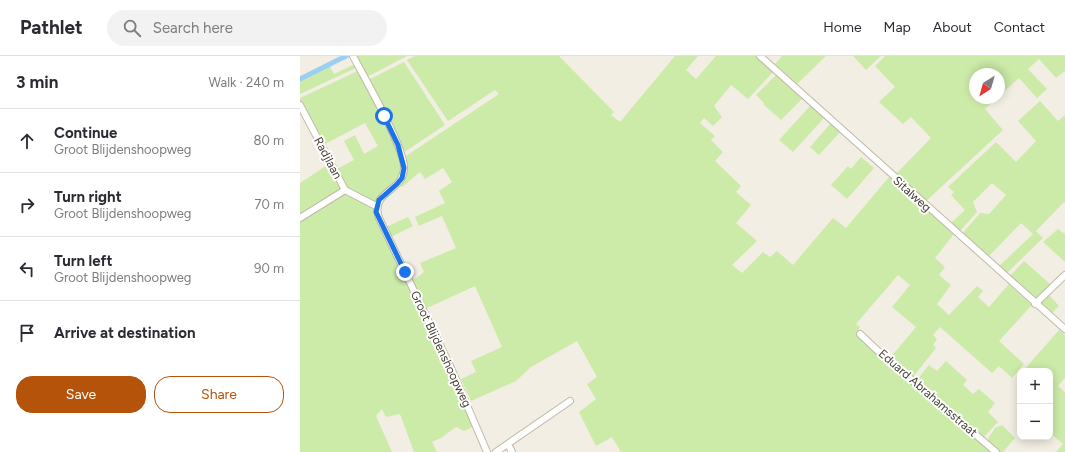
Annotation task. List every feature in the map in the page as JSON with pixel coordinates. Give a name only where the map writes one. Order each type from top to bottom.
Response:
[{"type":"street","points":[[300,218],[345,190],[376,206],[379,200],[402,178],[404,162],[398,145],[353,56]]},
{"type":"street","name":"Sitalweg","points":[[760,56],[1035,304],[1065,329]]},
{"type":"street","name":"Radjlaan","points":[[300,105],[345,190]]},
{"type":"street","name":"Groot Blijdenshoopweg","points":[[376,206],[378,218],[451,368],[487,452]]},
{"type":"street","points":[[1035,304],[1065,275]]},
{"type":"street","name":"Eduard Abrahamsstraat","points":[[860,334],[996,452]]},
{"type":"street","points":[[496,452],[570,401]]},
{"type":"street","points":[[508,444],[512,452]]},
{"type":"green space","points":[[356,56],[407,56],[367,77]]},
{"type":"green space","points":[[415,56],[559,56],[614,112],[611,115],[620,122],[675,56],[698,56],[686,70],[696,79],[716,56],[758,56],[774,71],[748,99],[731,85],[714,106],[722,117],[713,126],[704,118],[700,123],[715,136],[711,140],[723,152],[715,161],[741,186],[736,192],[751,205],[736,223],[757,241],[732,265],[742,273],[763,252],[770,257],[777,251],[793,265],[833,218],[846,228],[889,177],[954,234],[935,258],[945,267],[939,275],[951,285],[937,304],[949,315],[977,286],[983,291],[978,297],[989,307],[1009,284],[1032,305],[999,341],[1024,364],[1021,368],[1017,368],[1017,372],[1012,378],[999,366],[992,373],[940,327],[933,335],[937,339],[933,345],[936,348],[913,377],[890,358],[916,327],[892,307],[910,285],[898,275],[856,324],[860,327],[856,333],[993,452],[621,452],[612,437],[596,446],[579,412],[596,399],[587,384],[597,377],[577,341],[531,367],[516,381],[471,401],[461,379],[476,372],[471,361],[502,347],[475,286],[425,309],[412,281],[424,272],[420,263],[456,248],[442,216],[419,226],[415,217],[445,203],[439,191],[452,182],[443,168],[425,179],[420,172],[402,187],[400,185],[406,171],[406,156],[499,94],[495,90],[448,121],[407,60]]},
{"type":"green space","points":[[782,56],[826,56],[797,84],[775,64]]},
{"type":"green space","points":[[853,56],[881,56],[866,70]]},
{"type":"green space","points":[[885,56],[1065,56],[1065,71],[1056,78],[1039,59],[1028,69],[1047,89],[1037,98],[1019,78],[1005,91],[1005,68],[969,68],[969,104],[990,104],[985,109],[1003,130],[925,202],[895,175],[931,138],[911,117],[903,124],[879,102],[895,87],[875,66]]},
{"type":"green space","points":[[404,62],[445,125],[406,151],[403,150],[368,80]]},
{"type":"green space","points":[[355,64],[356,68],[300,94],[300,79],[329,65],[334,74]]},
{"type":"green space","points":[[358,71],[400,154],[400,175],[393,185],[377,199],[376,203],[348,189],[337,169],[354,160],[344,141],[355,135],[364,154],[378,146],[365,123],[323,145],[300,102],[300,98]]},
{"type":"green space","points":[[776,75],[802,99],[781,120],[763,104],[764,103],[756,95]]},
{"type":"green space","points":[[1040,101],[1058,121],[1065,115],[1065,203],[1064,202],[1036,231],[1043,238],[1006,274],[998,267],[1033,234],[1021,223],[988,257],[962,234],[980,213],[989,214],[1006,195],[992,183],[973,202],[977,212],[959,232],[950,224],[965,210],[951,195],[954,192],[948,187],[996,142],[1016,162],[1036,141],[1018,121]]},
{"type":"green space","points":[[811,105],[824,118],[793,152],[779,140]]},
{"type":"green space","points":[[831,123],[841,131],[819,155],[810,147]]},
{"type":"green space","points":[[861,157],[874,168],[847,199],[831,185],[848,166],[851,169]]},
{"type":"green space","points":[[329,164],[343,189],[300,217],[300,183]]},
{"type":"green space","points":[[346,192],[374,208],[374,215],[475,426],[464,431],[456,427],[441,438],[432,442],[437,452],[414,452],[400,414],[386,417],[382,409],[376,416],[392,452],[300,452],[300,221]]},
{"type":"green space","points":[[408,217],[413,226],[391,237],[386,227]]},
{"type":"green space","points":[[1058,229],[1065,234],[1065,262],[1043,242]]},
{"type":"green space","points":[[1024,261],[1050,284],[1049,288],[1037,300],[1034,300],[1009,277]]},
{"type":"green space","points":[[1048,294],[1059,306],[1051,314],[1040,304]]},
{"type":"green space","points":[[1059,330],[1065,335],[1065,378],[1058,386],[1065,392],[1065,452],[1056,452],[1063,444],[1053,436],[1053,368],[1026,368]]},
{"type":"green space","points":[[946,361],[967,380],[963,385],[973,394],[979,389],[995,403],[988,412],[998,422],[983,438],[916,381],[929,365],[937,371]]},
{"type":"green space","points":[[1002,425],[1015,438],[1003,452],[999,452],[988,443],[988,439],[995,428]]},
{"type":"waterway","points":[[300,79],[346,56]]},
{"type":"route","points":[[384,116],[398,145],[404,162],[404,168],[402,178],[379,200],[376,206],[376,212],[405,272]]}]
